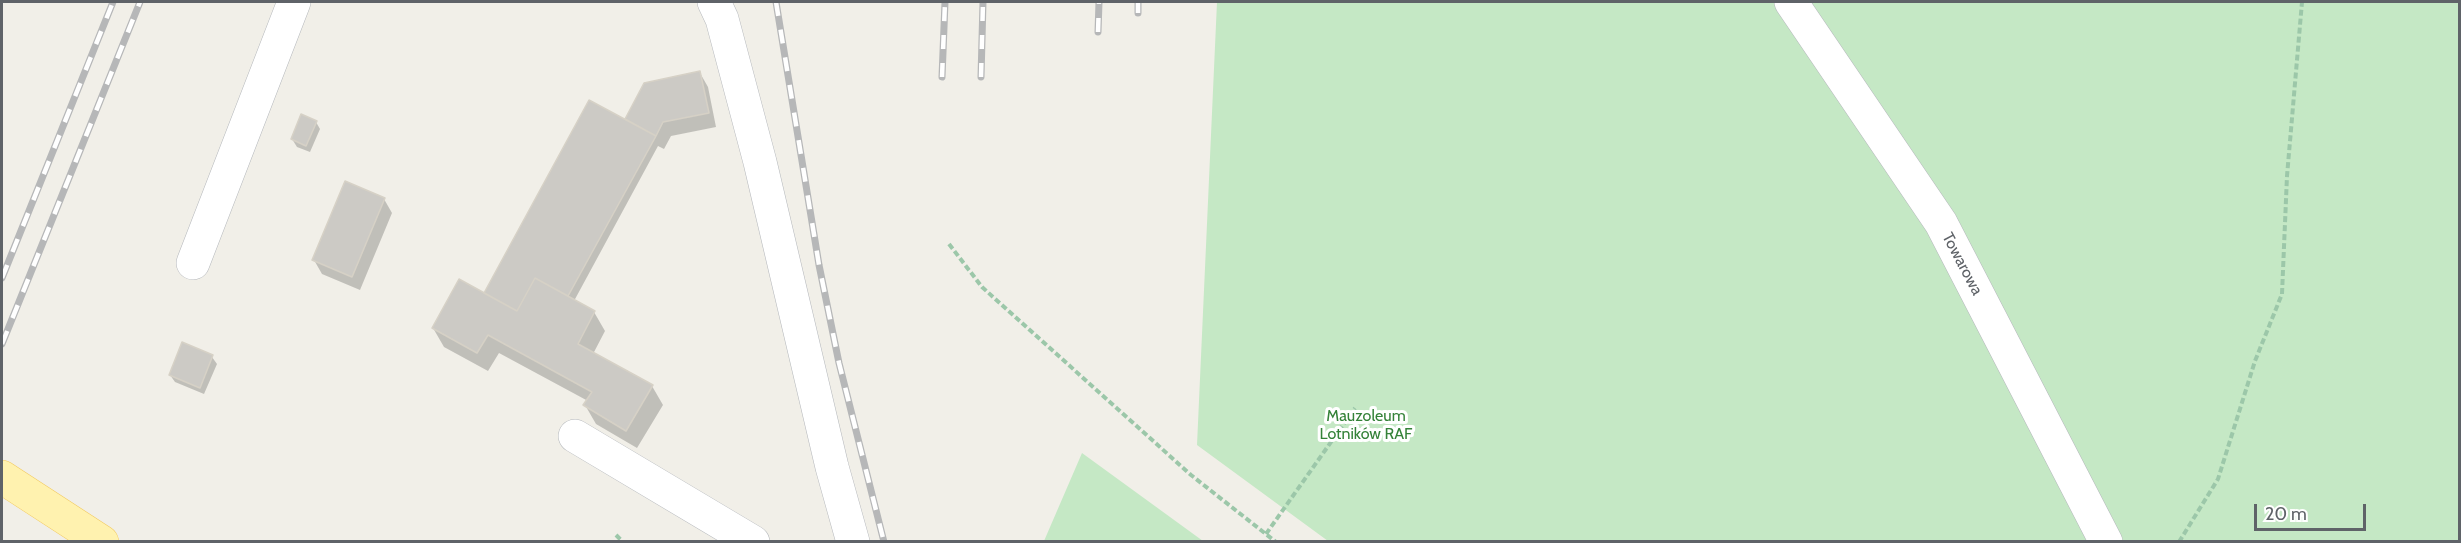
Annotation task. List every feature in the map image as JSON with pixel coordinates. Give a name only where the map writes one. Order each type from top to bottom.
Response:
[{"type":"main road","points":[[2,477],[102,542]]},
{"type":"street","points":[[193,263],[294,2]]},
{"type":"street","points":[[714,2],[722,19],[760,162],[832,467],[853,542]]},
{"type":"street","name":"Towarowa","points":[[1791,2],[1941,223],[2106,542]]},
{"type":"street","points":[[575,436],[753,542]]},
{"type":"path","points":[[2179,542],[2218,479],[2254,361],[2282,294],[2287,176],[2301,2]]},
{"type":"path","points":[[949,244],[982,287],[1191,475],[1276,542]]},
{"type":"path","points":[[1266,534],[1355,408]]},
{"type":"path","points":[[616,535],[623,542]]},
{"type":"green space","name":"Mauzoleum Lotników RAF","points":[[1217,2],[2459,2],[2459,541],[1328,541],[1197,445]]},
{"type":"green space","points":[[1082,453],[1203,541],[1044,541]]},
{"type":"building","points":[[700,71],[709,113],[663,122],[656,136],[625,119],[644,83]]},
{"type":"building","points":[[589,100],[656,136],[568,296],[535,278],[517,311],[484,293]]},
{"type":"building","points":[[301,114],[317,121],[306,146],[291,139]]},
{"type":"building","points":[[345,181],[385,198],[352,277],[312,260]]},
{"type":"building","points":[[535,278],[595,311],[578,344],[653,385],[626,431],[583,405],[592,392],[488,335],[477,353],[432,328],[459,279],[517,311]]},
{"type":"building","points":[[182,342],[213,355],[200,388],[169,375]]},
{"type":"railway","points":[[2,278],[113,2]]},
{"type":"railway","points":[[2,344],[140,2]]},
{"type":"railway","points":[[776,2],[819,265],[839,363],[884,542]]},
{"type":"railway","points":[[942,77],[945,2]]},
{"type":"railway","points":[[981,77],[983,2]]},
{"type":"railway","points":[[1098,32],[1099,2]]},
{"type":"railway","points":[[1138,2],[1138,13]]}]
